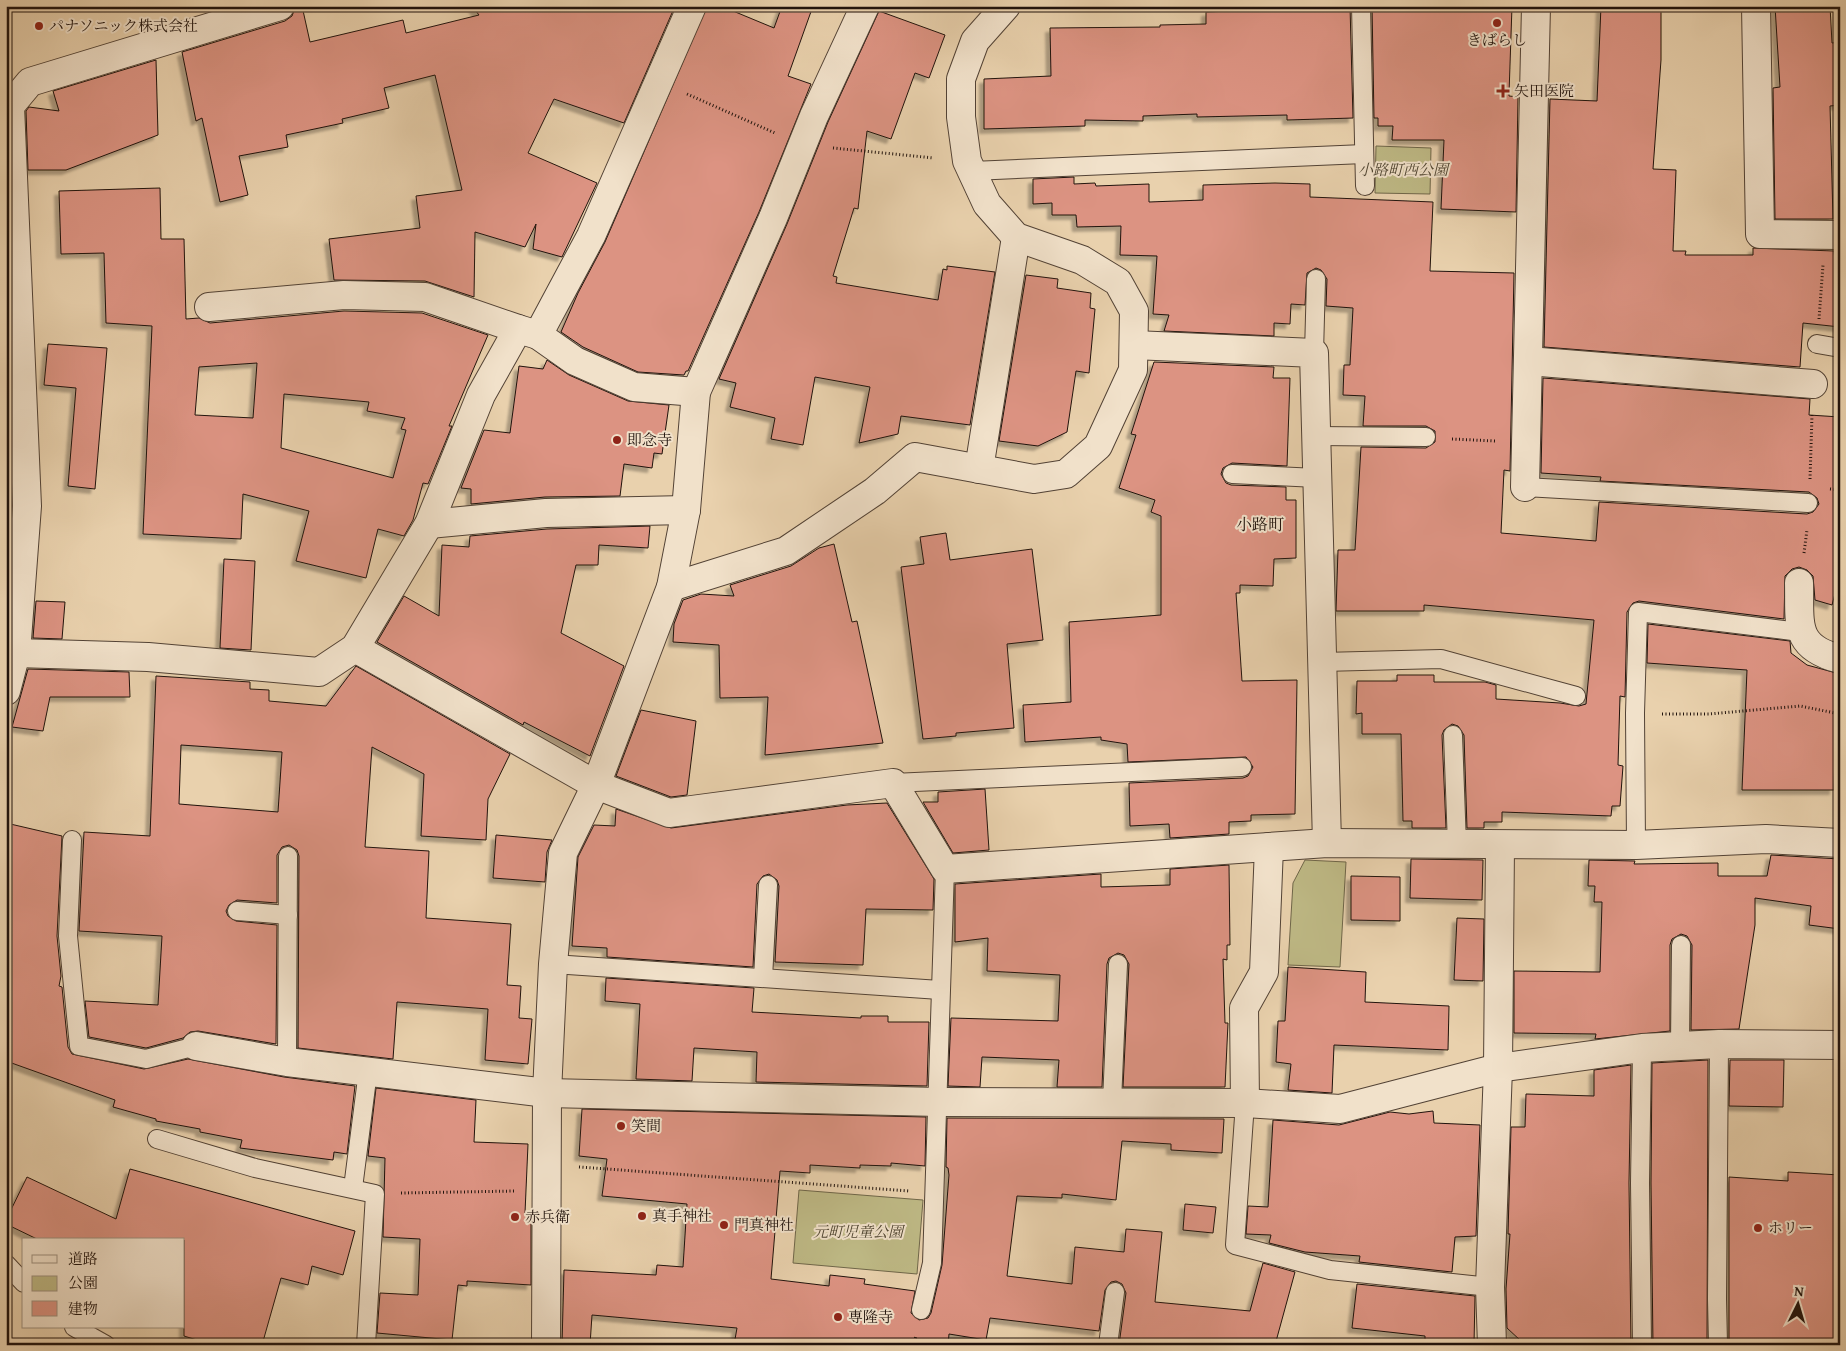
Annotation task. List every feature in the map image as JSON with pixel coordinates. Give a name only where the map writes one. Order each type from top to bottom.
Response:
[{"type":"street","points":[[6,691],[16,653],[26,506],[10,106],[30,82],[280,6]]},
{"type":"street","points":[[16,653],[148,657],[319,672],[355,648],[429,524],[481,395],[528,332],[591,236],[692,6]]},
{"type":"street","points":[[546,1345],[547,1093],[553,964],[562,853],[596,784],[671,587],[686,510],[696,392],[773,218],[814,116],[865,6]]},
{"type":"street","points":[[671,587],[786,552],[875,491],[915,457],[1034,480],[1066,474],[1098,446],[1133,370],[1134,311],[1118,282],[1082,260],[1016,237],[987,204],[967,161],[961,117],[962,79],[975,41],[1006,6]]},
{"type":"street","points":[[1525,487],[1536,6]]},
{"type":"street","points":[[1756,6],[1760,234],[1833,235]]},
{"type":"street","points":[[979,469],[1016,237]]},
{"type":"street","points":[[209,307],[344,294],[426,297],[528,332],[574,361],[634,387],[696,392]]},
{"type":"street","points":[[1134,344],[1314,353],[1327,843]]},
{"type":"street","points":[[1528,361],[1813,384]]},
{"type":"street","points":[[429,524],[546,513],[686,510]]},
{"type":"street","points":[[1799,583],[1800,632],[1819,653],[1840,660]]},
{"type":"street","points":[[355,648],[596,784],[669,813],[893,783],[945,870],[1327,843],[1500,846],[1636,845],[1766,839],[1840,843]]},
{"type":"street","points":[[1492,1345],[1490,1287],[1498,1068],[1500,846]]},
{"type":"street","points":[[1245,1103],[1244,1008],[1264,972],[1269,847]]},
{"type":"street","points":[[196,1046],[287,1062],[547,1093],[939,1102],[1245,1103],[1340,1109],[1498,1068],[1642,1048],[1720,1044],[1840,1045]]},
{"type":"lane","points":[[1360,6],[1365,186]]},
{"type":"lane","points":[[972,171],[1364,154]]},
{"type":"lane","points":[[1314,353],[1316,279]]},
{"type":"lane","points":[[1817,344],[1840,348]]},
{"type":"lane","points":[[1316,436],[1426,438]]},
{"type":"lane","points":[[1232,474],[1317,478]]},
{"type":"lane","points":[[1525,487],[1808,504]]},
{"type":"lane","points":[[1636,845],[1635,713],[1638,612],[1800,632]]},
{"type":"lane","points":[[1322,662],[1441,659],[1576,696]]},
{"type":"lane","points":[[1453,735],[1457,845]]},
{"type":"lane","points":[[893,783],[1242,767]]},
{"type":"lane","points":[[72,840],[68,936],[79,1046],[146,1059],[196,1046]]},
{"type":"lane","points":[[287,1062],[288,856]]},
{"type":"lane","points":[[921,1310],[932,1263],[939,1102],[940,990],[945,870]]},
{"type":"lane","points":[[763,978],[768,885]]},
{"type":"lane","points":[[237,911],[288,915]]},
{"type":"lane","points":[[1680,1045],[1681,944]]},
{"type":"lane","points":[[553,964],[940,990]]},
{"type":"lane","points":[[1112,1102],[1118,964]]},
{"type":"lane","points":[[1718,1345],[1720,1044]]},
{"type":"lane","points":[[1642,1048],[1640,1183],[1642,1345]]},
{"type":"lane","points":[[353,1188],[368,1072]]},
{"type":"lane","points":[[1245,1103],[1234,1246],[1330,1270],[1490,1287]]},
{"type":"lane","points":[[157,1139],[255,1168],[375,1194],[366,1345]]},
{"type":"lane","points":[[6,1264],[22,1281]]},
{"type":"lane","points":[[1108,1345],[1115,1292]]},
{"type":"lane","points":[[76,1328],[106,1345]]},
{"type":"path","points":[[1817,344],[1833,235]]},
{"type":"path","points":[[1426,438],[1526,442]]},
{"type":"path","points":[[1635,713],[1709,714],[1800,706],[1840,714]]},
{"type":"path","points":[[375,1194],[638,1170],[934,1193]]},
{"type":"green space","name":"小路町西公園","points":[[1376,146],[1431,148],[1430,194],[1375,193]]},
{"type":"green space","points":[[1305,860],[1346,862],[1340,967],[1288,965],[1293,883]]},
{"type":"green space","name":"元町児童公園","points":[[799,1190],[923,1200],[917,1274],[793,1263]]},
{"type":"building","points":[[302,6],[310,42],[403,20],[406,33],[479,15],[472,6],[675,6],[624,123],[554,99],[528,153],[597,183],[562,257],[533,249],[536,224],[525,247],[475,232],[474,297],[425,281],[334,280],[329,239],[420,228],[416,196],[462,190],[435,75],[384,88],[389,108],[342,119],[343,123],[286,135],[288,147],[239,156],[248,195],[220,202],[202,118],[196,121],[182,52],[285,21],[292,16],[295,8]]},
{"type":"building","points":[[707,6],[721,6],[774,28],[782,6],[813,6],[788,76],[811,84],[759,212],[688,371],[684,375],[638,372],[583,347],[561,332],[578,293],[605,242]]},
{"type":"building","points":[[1278,6],[1350,6],[1353,118],[1287,120],[1287,115],[1197,117],[1197,114],[1143,116],[1143,121],[1085,120],[1085,126],[984,129],[984,79],[1051,76],[1050,28],[1160,27],[1160,25],[1206,24],[1206,12],[1278,9]]},
{"type":"building","points":[[1372,6],[1512,6],[1509,96],[1518,97],[1516,212],[1441,209],[1444,140],[1392,140],[1393,126],[1378,126],[1378,118],[1374,118]]},
{"type":"building","points":[[1601,6],[1661,6],[1661,60],[1653,169],[1676,170],[1673,251],[1686,251],[1685,255],[1753,255],[1753,248],[1834,251],[1835,261],[1840,262],[1840,327],[1803,323],[1800,367],[1544,347],[1550,99],[1597,101]]},
{"type":"building","points":[[1775,6],[1830,6],[1832,43],[1840,42],[1840,105],[1830,106],[1833,219],[1775,219],[1773,88],[1780,87]]},
{"type":"building","points":[[879,11],[945,35],[929,78],[915,73],[891,139],[867,131],[858,209],[854,208],[833,276],[837,277],[836,283],[938,300],[943,269],[947,270],[947,266],[995,272],[970,425],[901,416],[898,434],[859,443],[870,387],[815,377],[803,445],[771,439],[775,418],[730,407],[736,383],[719,379],[787,224],[828,122]]},
{"type":"building","points":[[156,60],[158,135],[66,170],[28,170],[26,111],[29,107],[59,111],[53,91]]},
{"type":"building","points":[[1074,177],[1074,184],[1095,183],[1096,186],[1149,184],[1149,202],[1203,200],[1203,185],[1275,183],[1310,184],[1310,197],[1433,202],[1430,271],[1514,273],[1510,471],[1504,470],[1501,533],[1596,541],[1599,502],[1807,514],[1813,512],[1819,504],[1817,498],[1809,492],[1600,481],[1601,477],[1541,473],[1543,378],[1810,399],[1809,415],[1840,417],[1840,575],[1832,605],[1815,600],[1813,576],[1807,570],[1799,567],[1792,569],[1785,576],[1784,619],[1639,601],[1633,603],[1627,612],[1625,697],[1620,696],[1618,765],[1623,766],[1620,806],[1612,806],[1611,816],[1502,812],[1502,822],[1484,822],[1484,828],[1467,828],[1464,735],[1458,726],[1452,724],[1444,730],[1442,735],[1446,828],[1412,828],[1412,821],[1403,821],[1401,734],[1362,734],[1362,713],[1356,714],[1357,681],[1397,681],[1397,675],[1434,675],[1434,682],[1485,682],[1496,685],[1496,699],[1579,706],[1586,704],[1594,620],[1424,605],[1424,611],[1336,611],[1338,550],[1355,550],[1361,447],[1426,448],[1435,442],[1435,431],[1426,426],[1363,426],[1365,396],[1343,395],[1344,365],[1350,365],[1353,308],[1326,306],[1327,279],[1321,270],[1316,268],[1307,273],[1305,305],[1291,304],[1290,324],[1274,323],[1274,336],[1164,331],[1169,315],[1153,314],[1157,256],[1120,255],[1121,226],[1077,227],[1076,215],[1052,215],[1052,203],[1033,204],[1033,179]]},
{"type":"building","points":[[160,188],[161,239],[184,239],[186,319],[199,318],[210,323],[344,311],[422,313],[488,335],[449,426],[452,426],[428,484],[423,483],[413,520],[404,536],[378,529],[366,578],[296,561],[309,511],[243,494],[241,539],[143,534],[152,326],[106,323],[104,253],[61,254],[59,191]],"holes":[[[257,363],[253,418],[195,415],[199,367]],[[284,394],[369,402],[367,411],[405,418],[401,429],[406,430],[393,478],[281,448]]]},
{"type":"building","points":[[1026,275],[1058,279],[1057,288],[1091,293],[1090,308],[1095,309],[1089,373],[1076,371],[1067,432],[1038,446],[999,441]]},
{"type":"building","points":[[48,344],[107,348],[95,489],[68,486],[76,388],[44,385]]},
{"type":"building","points":[[547,360],[569,375],[628,401],[669,405],[662,454],[654,453],[652,468],[624,464],[620,496],[545,497],[471,504],[471,489],[461,488],[484,430],[510,433],[519,366],[543,369]]},
{"type":"building","points":[[1154,362],[1274,367],[1273,378],[1290,378],[1287,466],[1232,463],[1223,468],[1221,474],[1226,483],[1231,485],[1286,487],[1286,500],[1296,500],[1296,558],[1274,559],[1273,586],[1240,585],[1240,593],[1236,593],[1242,681],[1297,680],[1295,814],[1251,815],[1251,821],[1229,822],[1229,834],[1170,838],[1169,824],[1130,826],[1129,783],[1243,778],[1248,776],[1253,767],[1246,757],[1128,762],[1127,744],[1101,740],[1101,737],[1025,742],[1023,705],[1071,702],[1069,622],[1161,615],[1161,516],[1151,512],[1155,500],[1119,488],[1136,435],[1131,434]]},
{"type":"building","points":[[650,526],[648,548],[599,545],[598,565],[576,565],[561,633],[624,666],[590,756],[524,722],[523,725],[377,642],[404,596],[439,616],[442,545],[469,547],[470,536],[547,529]]},
{"type":"building","points":[[946,533],[950,560],[1032,549],[1043,640],[1007,644],[1014,728],[956,733],[956,736],[923,739],[901,567],[924,564],[920,537]]},
{"type":"building","points":[[834,544],[852,622],[857,621],[883,743],[765,755],[768,697],[720,698],[719,645],[673,642],[674,624],[683,600],[701,594],[734,596],[730,585],[791,566],[819,548]]},
{"type":"building","points":[[224,559],[255,561],[251,650],[220,648]]},
{"type":"building","points":[[36,601],[65,602],[62,639],[33,638]]},
{"type":"building","points":[[1648,624],[1790,641],[1791,653],[1807,665],[1840,674],[1840,708],[1836,707],[1834,790],[1742,790],[1747,670],[1647,663]]},
{"type":"building","points":[[356,666],[510,754],[488,799],[486,840],[421,836],[424,774],[372,747],[365,847],[429,851],[426,918],[511,924],[507,985],[521,986],[519,1018],[532,1019],[528,1064],[485,1060],[488,1009],[397,1002],[393,1059],[298,1048],[299,856],[297,850],[289,845],[282,847],[277,855],[277,903],[237,900],[229,905],[226,911],[228,916],[236,921],[277,925],[276,1044],[198,1031],[190,1032],[183,1038],[146,1048],[89,1037],[85,1001],[158,1005],[162,936],[79,931],[84,832],[150,836],[156,676],[250,682],[250,689],[269,690],[269,701],[326,706]],"holes":[[[181,745],[282,752],[278,812],[179,804]]]},
{"type":"building","points":[[28,669],[129,672],[130,697],[50,697],[43,731],[12,727]]},
{"type":"building","points":[[641,710],[696,721],[687,795],[671,797],[616,776]]},
{"type":"building","points":[[985,789],[989,850],[953,853],[923,802],[938,802],[938,792]]},
{"type":"building","points":[[887,803],[934,879],[933,910],[866,909],[863,965],[775,962],[779,886],[777,880],[769,874],[763,876],[757,884],[753,967],[607,957],[607,948],[572,946],[578,857],[594,825],[615,826],[616,809],[671,828],[847,805]]},
{"type":"building","points":[[6,823],[62,836],[57,936],[61,976],[59,986],[62,987],[68,1047],[72,1054],[144,1069],[188,1059],[284,1077],[355,1086],[347,1154],[334,1152],[333,1160],[240,1148],[242,1140],[200,1132],[200,1129],[156,1121],[156,1119],[113,1107],[115,1100],[6,1061]]},
{"type":"building","points":[[496,835],[552,840],[547,852],[545,882],[493,878]]},
{"type":"building","points":[[1771,855],[1840,859],[1840,929],[1809,925],[1811,906],[1755,898],[1755,925],[1739,1029],[1691,1030],[1692,945],[1687,936],[1681,934],[1672,939],[1670,945],[1670,1031],[1595,1039],[1596,1034],[1514,1033],[1514,971],[1600,972],[1602,902],[1594,902],[1595,886],[1588,886],[1589,860],[1635,861],[1634,864],[1718,863],[1718,876],[1767,876]]},
{"type":"building","points":[[1411,859],[1483,860],[1482,900],[1410,898]]},
{"type":"building","points":[[1229,865],[1230,945],[1227,945],[1227,960],[1223,959],[1225,1023],[1228,1023],[1225,1087],[1123,1087],[1129,964],[1124,955],[1118,953],[1109,958],[1107,964],[1102,1087],[1057,1087],[1059,1060],[982,1057],[980,1087],[948,1086],[951,1018],[1058,1021],[1060,975],[987,971],[988,938],[955,942],[955,884],[1101,874],[1101,887],[1170,885],[1170,869]]},
{"type":"building","points":[[1351,876],[1400,877],[1400,921],[1351,920]]},
{"type":"building","points":[[1457,918],[1484,919],[1483,981],[1454,980]]},
{"type":"building","points":[[1288,967],[1366,972],[1365,1002],[1449,1006],[1448,1050],[1334,1045],[1332,1093],[1288,1090],[1291,1064],[1276,1062],[1278,1021],[1285,1021]]},
{"type":"building","points":[[606,978],[754,988],[752,1012],[861,1018],[861,1016],[888,1016],[888,1022],[929,1022],[927,1086],[756,1082],[757,1052],[694,1048],[692,1081],[636,1079],[640,1004],[605,1001]]},
{"type":"building","points":[[1708,1060],[1707,1345],[1653,1345],[1652,1063]]},
{"type":"building","points":[[1730,1060],[1784,1060],[1783,1107],[1729,1106]]},
{"type":"building","points":[[1631,1065],[1629,1183],[1631,1345],[1521,1341],[1507,1328],[1506,1289],[1510,1234],[1508,1234],[1511,1127],[1525,1127],[1526,1094],[1594,1096],[1594,1070]]},
{"type":"building","points":[[376,1088],[476,1100],[474,1142],[528,1144],[525,1213],[531,1214],[531,1285],[467,1281],[467,1286],[458,1285],[452,1340],[377,1333],[380,1293],[418,1295],[420,1239],[383,1237],[385,1158],[368,1156]]},
{"type":"building","points":[[582,1109],[926,1117],[925,1166],[891,1163],[891,1166],[860,1165],[860,1168],[810,1165],[810,1173],[780,1171],[771,1279],[829,1286],[830,1275],[865,1279],[864,1284],[915,1291],[911,1313],[919,1320],[928,1318],[931,1313],[942,1265],[949,1175],[948,1168],[946,1167],[947,1118],[1224,1119],[1222,1153],[1171,1150],[1171,1144],[1122,1141],[1116,1200],[1062,1194],[1062,1198],[1017,1196],[1007,1276],[1072,1284],[1075,1247],[1124,1252],[1126,1229],[1162,1232],[1155,1302],[1250,1311],[1263,1263],[1295,1272],[1275,1345],[1119,1345],[1126,1293],[1122,1284],[1116,1281],[1111,1282],[1105,1290],[1099,1331],[990,1318],[986,1340],[949,1334],[948,1345],[734,1345],[737,1328],[592,1315],[590,1345],[562,1345],[564,1270],[656,1275],[657,1265],[683,1267],[687,1204],[602,1196],[607,1159],[579,1156]]},
{"type":"building","points":[[1433,1111],[1434,1123],[1480,1125],[1476,1236],[1455,1237],[1452,1272],[1359,1262],[1360,1256],[1305,1252],[1269,1243],[1271,1235],[1246,1234],[1248,1206],[1268,1207],[1273,1120],[1339,1125],[1390,1112],[1409,1114]]},
{"type":"building","points":[[130,1169],[355,1231],[343,1275],[312,1266],[308,1285],[281,1278],[262,1345],[213,1345],[184,1336],[185,1238],[35,1238],[6,1224],[6,1220],[27,1177],[116,1219]]},
{"type":"building","points":[[1788,1172],[1840,1175],[1840,1345],[1729,1345],[1729,1177],[1788,1181]]},
{"type":"building","points":[[1185,1204],[1216,1207],[1213,1233],[1183,1230]]},
{"type":"building","points":[[1357,1284],[1475,1296],[1474,1344],[1425,1341],[1425,1336],[1352,1328]]},
{"type":"place","name":"きばらし","points":[[1497,23]]},
{"type":"place","name":"パナソニック株式会社","points":[[39,26]]},
{"type":"place","name":"矢田医院","points":[[1503,91]]},
{"type":"place","name":"即念寺","points":[[617,440]]},
{"type":"place","name":"笑間","points":[[621,1126]]},
{"type":"place","name":"真手神社","points":[[642,1216]]},
{"type":"place","name":"赤兵衛","points":[[515,1217]]},
{"type":"place","name":"門真神社","points":[[724,1225]]},
{"type":"place","name":"ホリー","points":[[1758,1228]]},
{"type":"place","name":"専隆寺","points":[[838,1317]]},
{"type":"district","name":"小路町","points":[[1260,524]]}]
